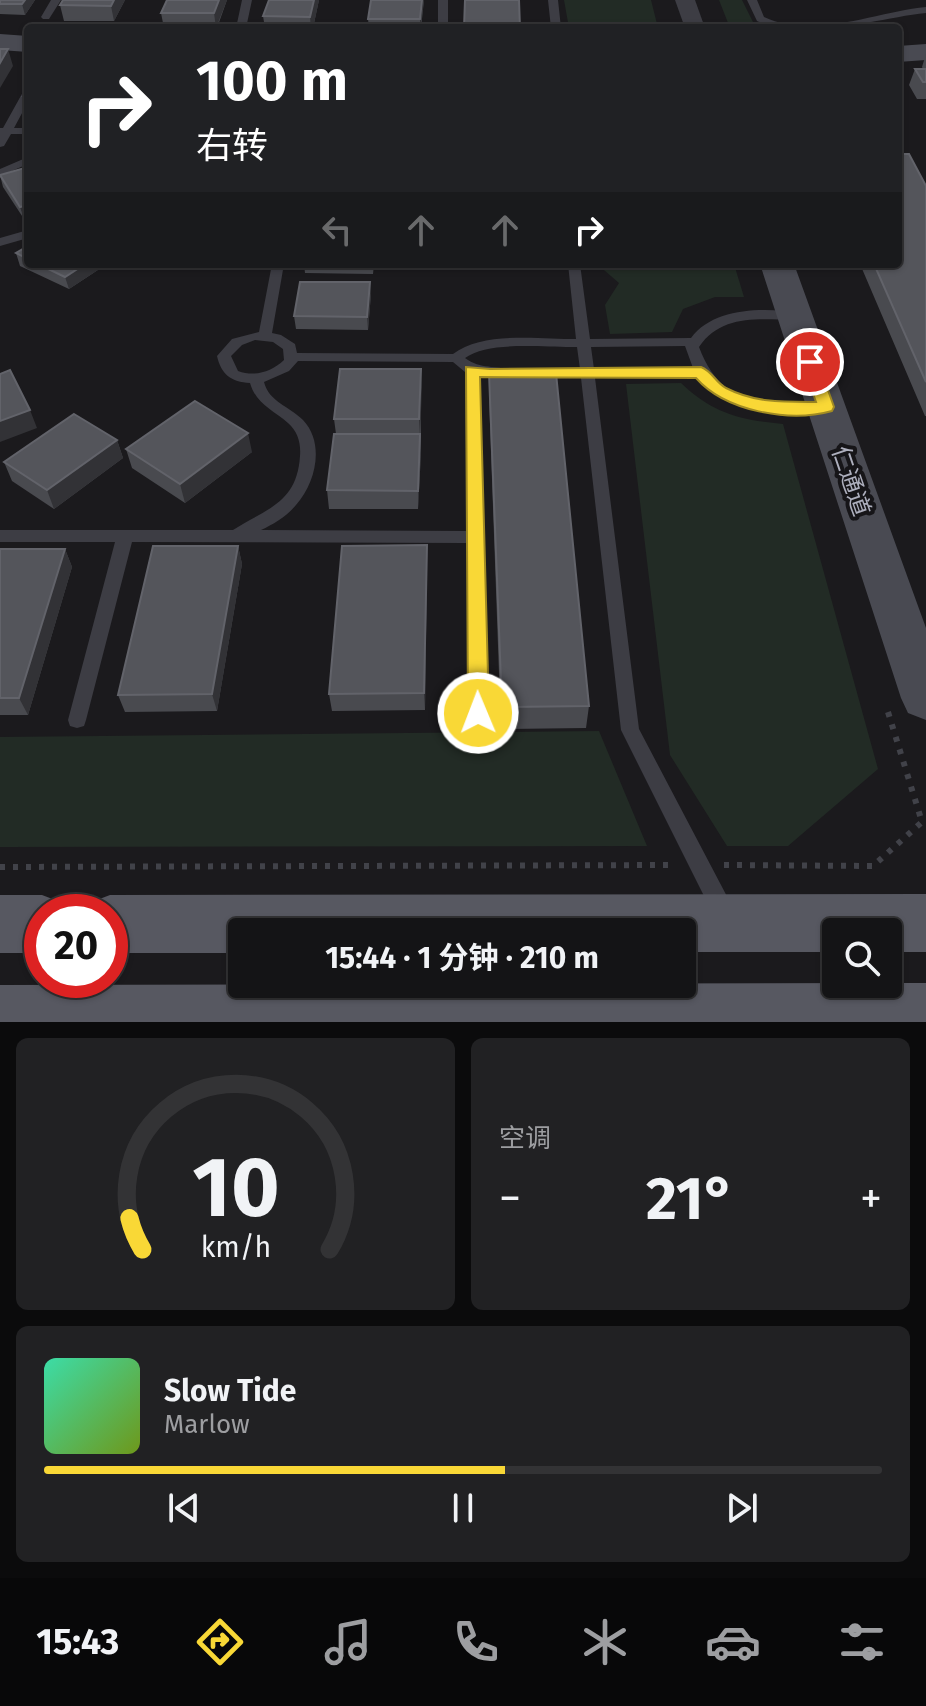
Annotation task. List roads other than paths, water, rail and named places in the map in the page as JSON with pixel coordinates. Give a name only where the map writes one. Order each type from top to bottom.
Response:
[{"type":"main road","points":[[128,924],[926,923]]},
{"type":"main road","points":[[0,924],[24,924]]},
{"type":"main road","points":[[0,1016],[926,1014]]},
{"type":"street","points":[[685,0],[694,24]]},
{"type":"street","points":[[0,42],[24,44]]},
{"type":"street","points":[[902,54],[926,52]]},
{"type":"street","name":"仁通道","points":[[778,268],[926,698]]},
{"type":"lane","points":[[46,17],[56,0]]},
{"type":"lane","points":[[242,24],[247,0]]},
{"type":"lane","points":[[443,0],[443,24]]},
{"type":"lane","points":[[553,0],[556,24]]},
{"type":"lane","points":[[752,0],[760,19],[771,24]]},
{"type":"lane","points":[[847,24],[910,10],[926,10]]},
{"type":"lane","points":[[0,144],[3,131],[24,98]]},
{"type":"lane","points":[[3,131],[24,131]]},
{"type":"lane","points":[[0,173],[24,162]]},
{"type":"lane","points":[[0,242],[24,235]]},
{"type":"lane","points":[[265,336],[277,268]]},
{"type":"lane","points":[[575,268],[630,730],[730,923]]},
{"type":"lane","points":[[794,316],[735,316],[718,320],[701,331],[692,347],[701,373],[716,390],[745,402],[769,408],[826,407]]},
{"type":"lane","points":[[265,336],[284,341],[290,347],[292,357],[286,368],[256,379],[235,375],[228,370],[224,356],[235,343],[265,336]]},
{"type":"lane","points":[[456,358],[471,347],[491,344],[695,342]]},
{"type":"lane","points":[[292,357],[456,358],[472,370],[490,374],[701,373]]},
{"type":"lane","points":[[472,370],[478,713]]},
{"type":"lane","points":[[231,537],[262,524],[290,504],[303,479],[309,451],[303,429],[285,412],[267,403],[257,391],[256,379]]},
{"type":"lane","points":[[0,530],[25,536]]},
{"type":"lane","points":[[0,536],[475,537]]},
{"type":"lane","points":[[77,720],[125,537]]}]
